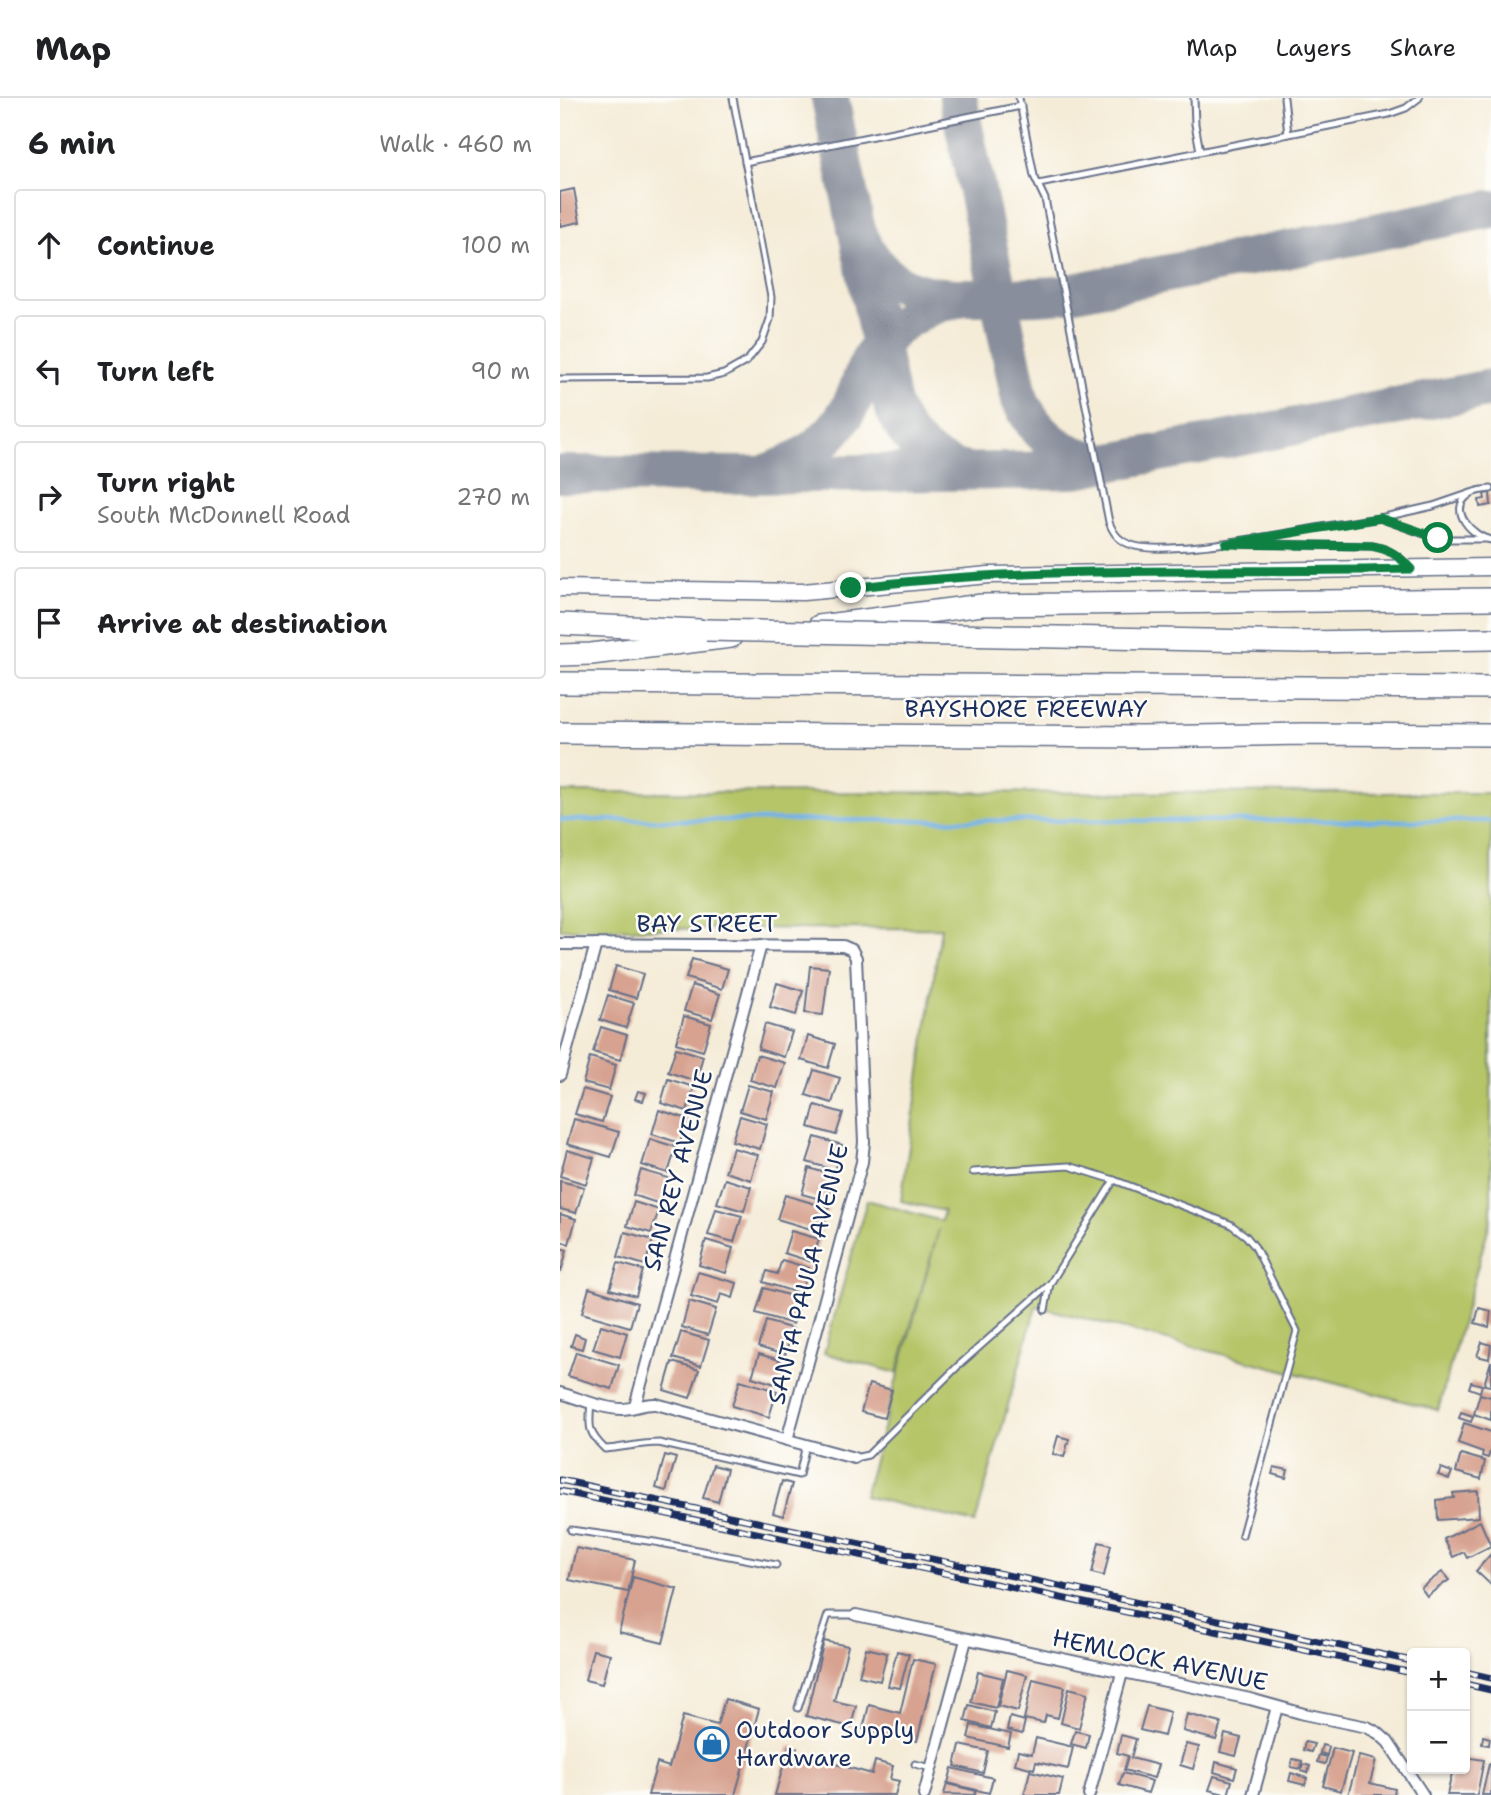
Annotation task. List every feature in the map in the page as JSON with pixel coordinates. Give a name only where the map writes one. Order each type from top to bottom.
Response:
[{"type":"highway","points":[[560,655],[591,654],[982,605],[1491,599]]},
{"type":"highway","points":[[560,624],[706,630],[1304,642],[1491,639]]},
{"type":"highway","points":[[560,633],[706,630]]},
{"type":"highway","name":"BAYSHORE FREEWAY","points":[[560,683],[1491,688]]},
{"type":"highway","name":"BAYSHORE FREEWAY","points":[[560,733],[1142,737],[1491,735]]},
{"type":"highway","points":[[560,745],[663,733]]},
{"type":"street","points":[[560,588],[803,592],[989,575],[1491,567]]},
{"type":"street","name":"BAY STREET","points":[[560,944],[843,946],[852,950]]},
{"type":"street","points":[[560,1075],[596,944]]},
{"type":"street","name":"SAN REY AVENUE","points":[[635,1406],[761,945]]},
{"type":"street","name":"SANTA PAULA AVENUE","points":[[787,1440],[862,1161],[864,1142],[857,971],[852,950]]},
{"type":"street","points":[[560,1393],[614,1408],[656,1404],[854,1458]]},
{"type":"street","name":"HEMLOCK AVENUE","points":[[856,1615],[1367,1727],[1388,1742],[1423,1795]]},
{"type":"street","points":[[923,1795],[966,1640]]},
{"type":"street","points":[[1089,1795],[1122,1674]]},
{"type":"street","points":[[1253,1795],[1277,1707]]},
{"type":"lane","points":[[560,379],[715,376],[739,366],[758,348],[769,327],[772,305],[733,98]]},
{"type":"lane","points":[[1019,98],[1034,176],[1045,199],[1109,522],[1114,535],[1137,547],[1226,544],[1372,546],[1387,549],[1400,556],[1411,569]]},
{"type":"lane","points":[[1194,98],[1200,151]]},
{"type":"lane","points":[[1284,98],[1288,134]]},
{"type":"lane","points":[[1039,184],[1389,114],[1406,108],[1419,98]]},
{"type":"lane","points":[[745,162],[1021,106]]},
{"type":"lane","points":[[1226,544],[1380,518],[1491,489]]},
{"type":"lane","points":[[1471,493],[1462,507],[1463,519],[1468,529],[1489,540]]},
{"type":"lane","points":[[1380,518],[1438,538],[1489,540]]},
{"type":"lane","points":[[974,1172],[1069,1166],[1230,1224],[1246,1236],[1262,1258],[1297,1331],[1242,1535]]},
{"type":"lane","points":[[854,1458],[868,1455],[958,1366],[1050,1284],[1114,1180]]},
{"type":"lane","points":[[1045,1310],[1050,1284]]},
{"type":"lane","points":[[591,1402],[589,1427],[593,1437],[605,1450],[659,1443],[799,1475],[806,1445]]},
{"type":"lane","points":[[571,1530],[655,1542],[776,1565]]},
{"type":"lane","points":[[798,1707],[828,1615],[856,1615]]},
{"type":"lane","points":[[915,1764],[931,1768]]},
{"type":"green space","points":[[560,792],[1491,793],[1491,1218],[1438,1410],[1036,1306],[975,1523],[864,1496],[939,1229],[897,1373],[824,1353],[867,1200],[941,1221],[944,1211],[901,1201],[941,928],[560,929]]},
{"type":"building","points":[[574,189],[580,222],[560,226],[560,192]]},
{"type":"building","points":[[1490,493],[1491,505],[1480,507],[1479,500],[1485,499],[1484,494]]},
{"type":"building","points":[[692,959],[728,969],[722,989],[686,978]]},
{"type":"building","points":[[616,966],[643,974],[636,998],[609,990]]},
{"type":"building","points":[[810,966],[829,968],[823,1015],[805,1013]]},
{"type":"building","points":[[777,983],[803,991],[796,1015],[770,1007]]},
{"type":"building","points":[[692,985],[720,994],[712,1019],[684,1011]]},
{"type":"building","points":[[608,995],[634,1003],[626,1028],[600,1020]]},
{"type":"building","points":[[684,1016],[711,1024],[703,1051],[676,1043]]},
{"type":"building","points":[[765,1024],[792,1032],[784,1057],[758,1049]]},
{"type":"building","points":[[601,1027],[627,1035],[620,1060],[593,1052]]},
{"type":"building","points":[[808,1036],[835,1044],[828,1068],[801,1060]]},
{"type":"building","points":[[676,1048],[703,1056],[696,1081],[668,1072]]},
{"type":"building","points":[[757,1055],[785,1063],[777,1088],[750,1080]]},
{"type":"building","points":[[590,1057],[616,1065],[609,1090],[583,1083]]},
{"type":"building","points":[[814,1070],[840,1078],[832,1103],[806,1095]]},
{"type":"building","points":[[668,1079],[694,1087],[687,1111],[661,1103]]},
{"type":"building","points":[[748,1085],[774,1092],[766,1119],[740,1111]]},
{"type":"building","points":[[583,1089],[610,1097],[602,1122],[575,1114]]},
{"type":"building","points":[[638,1091],[646,1093],[643,1101],[635,1099]]},
{"type":"building","points":[[815,1105],[843,1113],[836,1135],[809,1127]]},
{"type":"building","points":[[659,1110],[688,1119],[680,1143],[652,1134]]},
{"type":"building","points":[[740,1116],[767,1124],[760,1149],[732,1141]]},
{"type":"building","points":[[574,1119],[619,1132],[611,1157],[567,1144]]},
{"type":"building","points":[[815,1137],[842,1145],[835,1170],[807,1162]]},
{"type":"building","points":[[650,1139],[676,1147],[668,1173],[642,1165]]},
{"type":"building","points":[[733,1148],[758,1155],[751,1180],[725,1172]]},
{"type":"building","points":[[567,1150],[594,1158],[586,1184],[560,1176]]},
{"type":"building","points":[[809,1168],[835,1176],[827,1201],[802,1194]]},
{"type":"building","points":[[641,1170],[668,1178],[660,1204],[633,1195]]},
{"type":"building","points":[[725,1179],[751,1187],[744,1211],[717,1203]]},
{"type":"building","points":[[560,1181],[584,1187],[576,1213],[560,1209]]},
{"type":"building","points":[[785,1195],[829,1208],[821,1232],[777,1219]]},
{"type":"building","points":[[634,1202],[659,1210],[651,1233],[627,1226]]},
{"type":"building","points":[[716,1209],[742,1216],[734,1242],[708,1235]]},
{"type":"building","points":[[560,1214],[576,1219],[569,1244],[560,1241]]},
{"type":"building","points":[[791,1231],[819,1239],[812,1262],[784,1253]]},
{"type":"building","points":[[625,1232],[653,1240],[645,1265],[618,1257]]},
{"type":"building","points":[[706,1240],[733,1248],[726,1273],[699,1265]]},
{"type":"building","points":[[560,1248],[567,1250],[561,1272],[560,1272]]},
{"type":"building","points":[[782,1260],[809,1268],[801,1294],[763,1282],[767,1271],[777,1274]]},
{"type":"building","points":[[618,1263],[643,1270],[636,1296],[610,1289]]},
{"type":"building","points":[[698,1272],[737,1283],[733,1298],[721,1294],[718,1304],[691,1296]]},
{"type":"building","points":[[589,1288],[637,1303],[630,1327],[582,1313]]},
{"type":"building","points":[[764,1288],[801,1299],[793,1324],[756,1313]]},
{"type":"building","points":[[689,1301],[716,1309],[708,1335],[682,1327]]},
{"type":"building","points":[[1479,1308],[1491,1311],[1489,1327],[1475,1323]]},
{"type":"building","points":[[766,1321],[793,1329],[785,1355],[758,1347]]},
{"type":"building","points":[[601,1325],[627,1333],[620,1357],[593,1349]]},
{"type":"building","points":[[681,1332],[709,1340],[701,1366],[673,1358]]},
{"type":"building","points":[[575,1334],[585,1338],[582,1349],[571,1346]]},
{"type":"building","points":[[1482,1342],[1491,1345],[1489,1359],[1477,1356]]},
{"type":"building","points":[[576,1352],[619,1365],[612,1389],[568,1376]]},
{"type":"building","points":[[759,1354],[786,1362],[779,1385],[752,1377]]},
{"type":"building","points":[[1491,1361],[1491,1386],[1484,1385]]},
{"type":"building","points":[[672,1362],[699,1370],[690,1398],[664,1390]]},
{"type":"building","points":[[740,1380],[777,1391],[769,1417],[732,1406]]},
{"type":"building","points":[[1471,1382],[1482,1385],[1480,1392],[1469,1388]]},
{"type":"building","points":[[869,1384],[892,1390],[884,1418],[861,1412]]},
{"type":"building","points":[[1480,1394],[1491,1397],[1491,1420],[1474,1414]]},
{"type":"building","points":[[1461,1412],[1473,1416],[1471,1422],[1459,1418]]},
{"type":"building","points":[[1464,1423],[1491,1432],[1488,1458],[1482,1456],[1483,1452],[1458,1443]]},
{"type":"building","points":[[1058,1436],[1069,1439],[1064,1457],[1053,1454]]},
{"type":"building","points":[[1461,1454],[1485,1461],[1481,1479],[1456,1472]]},
{"type":"building","points":[[665,1455],[676,1458],[666,1491],[656,1488]]},
{"type":"building","points":[[713,1465],[727,1469],[718,1502],[703,1498]]},
{"type":"building","points":[[1274,1467],[1288,1470],[1286,1478],[1272,1474]]},
{"type":"building","points":[[1441,1468],[1452,1472],[1449,1479],[1438,1475]]},
{"type":"building","points":[[782,1481],[792,1484],[783,1516],[773,1513]]},
{"type":"building","points":[[1478,1491],[1479,1517],[1438,1520],[1437,1500],[1454,1498],[1453,1493]]},
{"type":"building","points":[[1480,1521],[1491,1546],[1467,1558],[1464,1552],[1453,1557],[1444,1539]]},
{"type":"building","points":[[1099,1542],[1111,1545],[1104,1576],[1092,1573]]},
{"type":"building","points":[[576,1548],[635,1560],[628,1592],[569,1580]]},
{"type":"building","points":[[1491,1554],[1491,1585],[1476,1571]]},
{"type":"building","points":[[1442,1572],[1449,1580],[1427,1596],[1421,1588]]},
{"type":"building","points":[[633,1577],[677,1589],[663,1643],[619,1632]]},
{"type":"building","points":[[824,1641],[848,1646],[834,1701],[856,1706],[851,1727],[806,1716]]},
{"type":"building","points":[[866,1648],[887,1653],[880,1681],[859,1676]]},
{"type":"building","points":[[593,1650],[610,1654],[602,1684],[585,1680]]},
{"type":"building","points":[[897,1651],[909,1654],[900,1688],[888,1686]]},
{"type":"building","points":[[913,1659],[936,1664],[917,1741],[863,1729],[869,1705],[900,1713]]},
{"type":"building","points":[[1007,1670],[1027,1675],[1018,1711],[998,1706]]},
{"type":"building","points":[[978,1672],[1003,1678],[996,1708],[971,1702]]},
{"type":"building","points":[[1033,1679],[1065,1687],[1058,1718],[1046,1715],[1044,1723],[1024,1719]]},
{"type":"building","points":[[1069,1688],[1088,1693],[1079,1728],[1061,1723]]},
{"type":"building","name":"Outdoor Supply Hardware","points":[[725,1699],[759,1709],[735,1795],[648,1795],[657,1763],[669,1767],[683,1716],[717,1725]]},
{"type":"building","points":[[969,1705],[995,1712],[991,1728],[965,1721]]},
{"type":"building","points":[[1147,1706],[1170,1712],[1164,1736],[1140,1730]]},
{"type":"building","points":[[1187,1714],[1221,1723],[1216,1740],[1183,1731]]},
{"type":"building","points":[[1010,1717],[1025,1721],[1022,1734],[1007,1730]]},
{"type":"building","points":[[971,1725],[1011,1734],[1008,1747],[968,1738]]},
{"type":"building","points":[[1075,1731],[1089,1734],[1086,1748],[1071,1744]]},
{"type":"building","points":[[1225,1734],[1241,1738],[1236,1756],[1220,1752]]},
{"type":"building","points":[[1121,1735],[1136,1739],[1131,1758],[1158,1765],[1154,1778],[1124,1770],[1128,1756],[1117,1753]]},
{"type":"building","points":[[1483,1736],[1490,1738],[1489,1745],[1482,1744]]},
{"type":"building","points":[[1036,1738],[1073,1747],[1068,1769],[1036,1762],[1034,1769],[1015,1764],[1018,1751],[1032,1754]]},
{"type":"building","points":[[1305,1742],[1314,1744],[1311,1752],[1303,1750]]},
{"type":"building","points":[[1186,1744],[1199,1747],[1193,1769],[1180,1765]]},
{"type":"building","points":[[960,1745],[988,1751],[983,1773],[955,1766]]},
{"type":"building","points":[[1322,1745],[1329,1747],[1327,1755],[1320,1753]]},
{"type":"building","points":[[789,1746],[797,1748],[796,1753],[872,1774],[875,1761],[893,1766],[890,1779],[899,1781],[895,1795],[775,1795]]},
{"type":"building","points":[[1333,1748],[1352,1753],[1341,1791],[1323,1786]]},
{"type":"building","points":[[1319,1755],[1327,1757],[1325,1764],[1317,1762]]},
{"type":"building","points":[[1359,1756],[1376,1760],[1370,1783],[1395,1789],[1394,1795],[1348,1795]]},
{"type":"building","points":[[1470,1758],[1484,1760],[1477,1795],[1447,1795],[1452,1774],[1470,1774]]},
{"type":"building","points":[[1293,1759],[1302,1761],[1300,1769],[1291,1767]]},
{"type":"building","points":[[1216,1762],[1237,1768],[1234,1778],[1214,1772]]},
{"type":"building","points":[[1303,1764],[1310,1766],[1308,1773],[1301,1771]]},
{"type":"building","points":[[1489,1764],[1491,1795],[1482,1795]]},
{"type":"building","points":[[952,1768],[993,1778],[989,1793],[948,1783]]},
{"type":"building","points":[[1030,1771],[1063,1779],[1059,1795],[1024,1795]]},
{"type":"building","points":[[1123,1773],[1152,1781],[1148,1793],[1119,1785]]},
{"type":"building","points":[[1291,1773],[1307,1778],[1305,1785],[1289,1781]]},
{"type":"building","points":[[1214,1776],[1232,1781],[1228,1795],[1209,1790]]},
{"type":"building","points":[[947,1784],[976,1791],[975,1795],[944,1794]]},
{"type":"waterway","points":[[560,820],[1491,821]]},
{"type":"taxiway","points":[[830,98],[892,405],[904,428],[919,447],[939,461],[963,470]]},
{"type":"taxiway","points":[[958,98],[1020,400],[1034,424],[1053,442],[1075,455],[1102,461]]},
{"type":"taxiway","points":[[856,228],[879,267],[892,280],[908,288],[944,296],[1026,297],[1064,294],[1491,209]]},
{"type":"taxiway","points":[[771,471],[797,460],[830,434],[847,411],[875,351],[894,329],[930,307],[957,299]]},
{"type":"taxiway","points":[[560,474],[745,475],[1071,470],[1491,388]]},
{"type":"railway","points":[[560,1480],[1407,1660]]},
{"type":"railway","points":[[560,1491],[1407,1672]]},
{"type":"railway","points":[[1470,1673],[1491,1678]]},
{"type":"railway","points":[[1470,1685],[1491,1690]]},
{"type":"place","name":"Outdoor Supply Hardware","points":[[712,1744]]},
{"type":"route","points":[[851,588],[989,575],[1411,569],[1400,556],[1387,549],[1372,546],[1226,544],[1380,518],[1438,538]]}]
